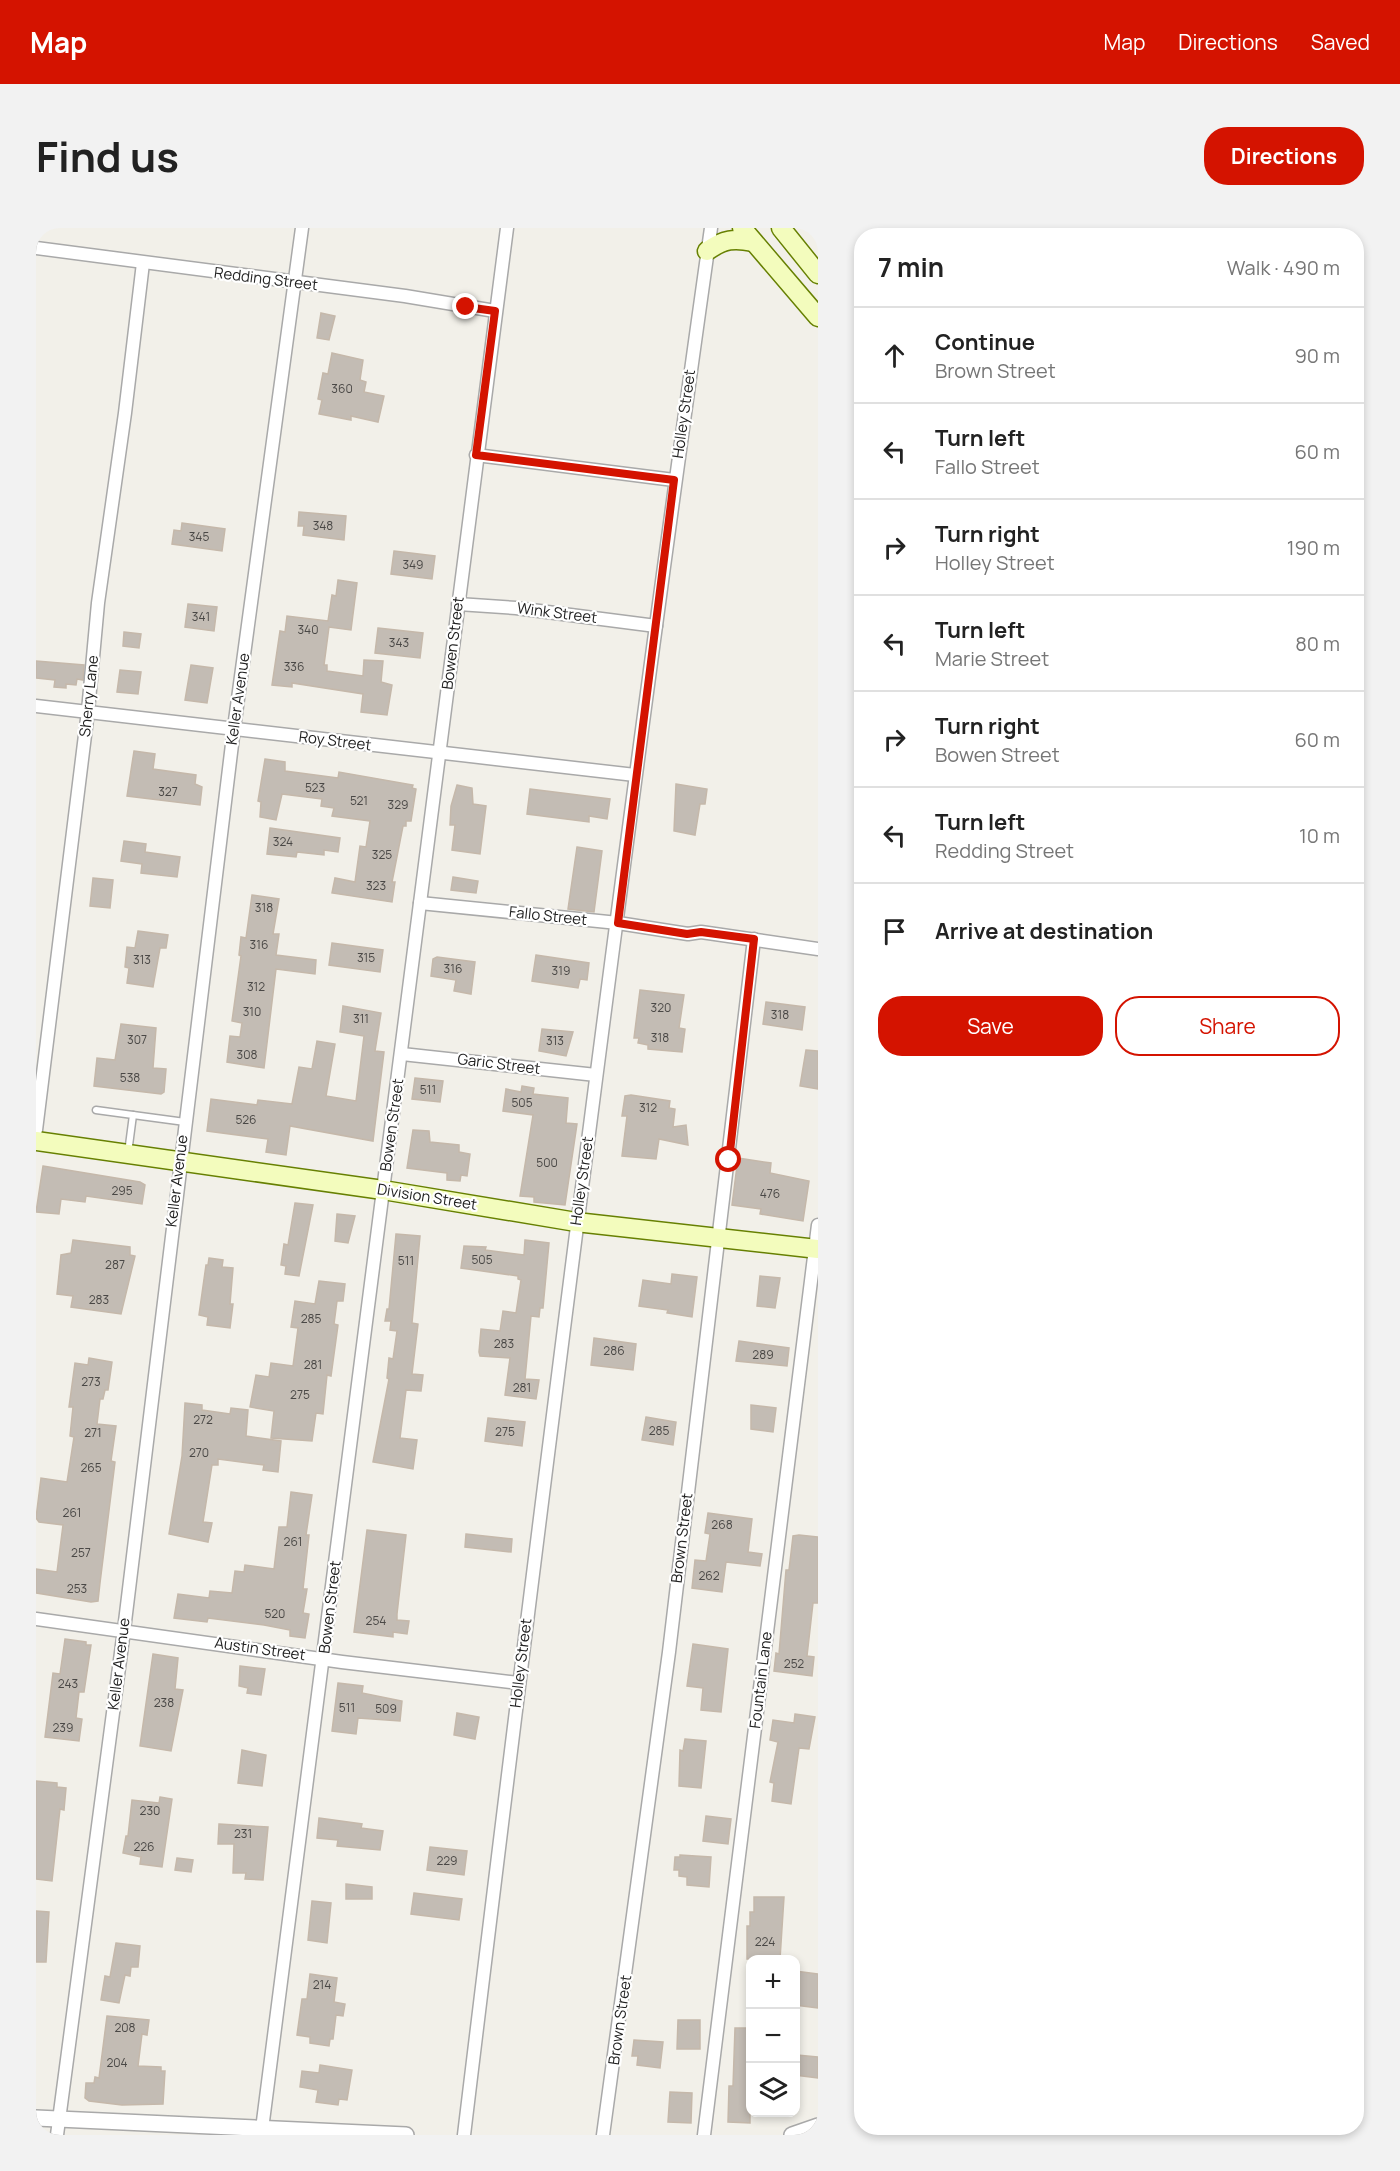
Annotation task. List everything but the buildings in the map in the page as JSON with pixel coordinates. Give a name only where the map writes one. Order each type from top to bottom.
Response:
[{"type":"main road","points":[[781,228],[818,274]]},
{"type":"main road","points":[[707,251],[726,240],[748,235],[818,317]]},
{"type":"main road","name":"Division Street","points":[[36,1141],[383,1190],[576,1222],[817,1249]]},
{"type":"street","name":"Keller Avenue","points":[[57,2135],[124,1630],[184,1122],[234,728],[302,228]]},
{"type":"street","name":"Bowen Street","points":[[262,2128],[507,228]]},
{"type":"street","name":"Holley Street","points":[[464,2135],[576,1222],[618,923],[634,775],[674,480],[711,228]]},
{"type":"street","name":"Redding Street","points":[[36,248],[405,296],[495,311]]},
{"type":"street","name":"Sherry Lane","points":[[36,1130],[88,711],[98,603],[125,413],[143,263]]},
{"type":"street","points":[[476,455],[674,480]]},
{"type":"street","name":"Wink Street","points":[[458,604],[516,608],[656,626]]},
{"type":"street","name":"Roy Street","points":[[36,706],[634,775]]},
{"type":"street","name":"Fallo Street","points":[[420,903],[618,923],[687,934],[701,932],[818,949]]},
{"type":"street","name":"Brown Street","points":[[603,2135],[664,1688],[754,939]]},
{"type":"street","name":"Garic Street","points":[[402,1054],[596,1075]]},
{"type":"street","name":"Fountain Lane","points":[[704,2135],[817,1249],[818,1225]]},
{"type":"street","name":"Austin Street","points":[[36,1618],[519,1683]]},
{"type":"street","points":[[36,2118],[406,2135]]},
{"type":"street","points":[[792,2135],[818,2126]]},
{"type":"lane","points":[[96,1110],[184,1122]]},
{"type":"lane","points":[[128,1154],[133,1115]]},
{"type":"route","points":[[466,307],[495,311],[476,455],[674,480],[634,775],[618,923],[687,934],[701,932],[754,939],[729,1160]]}]
